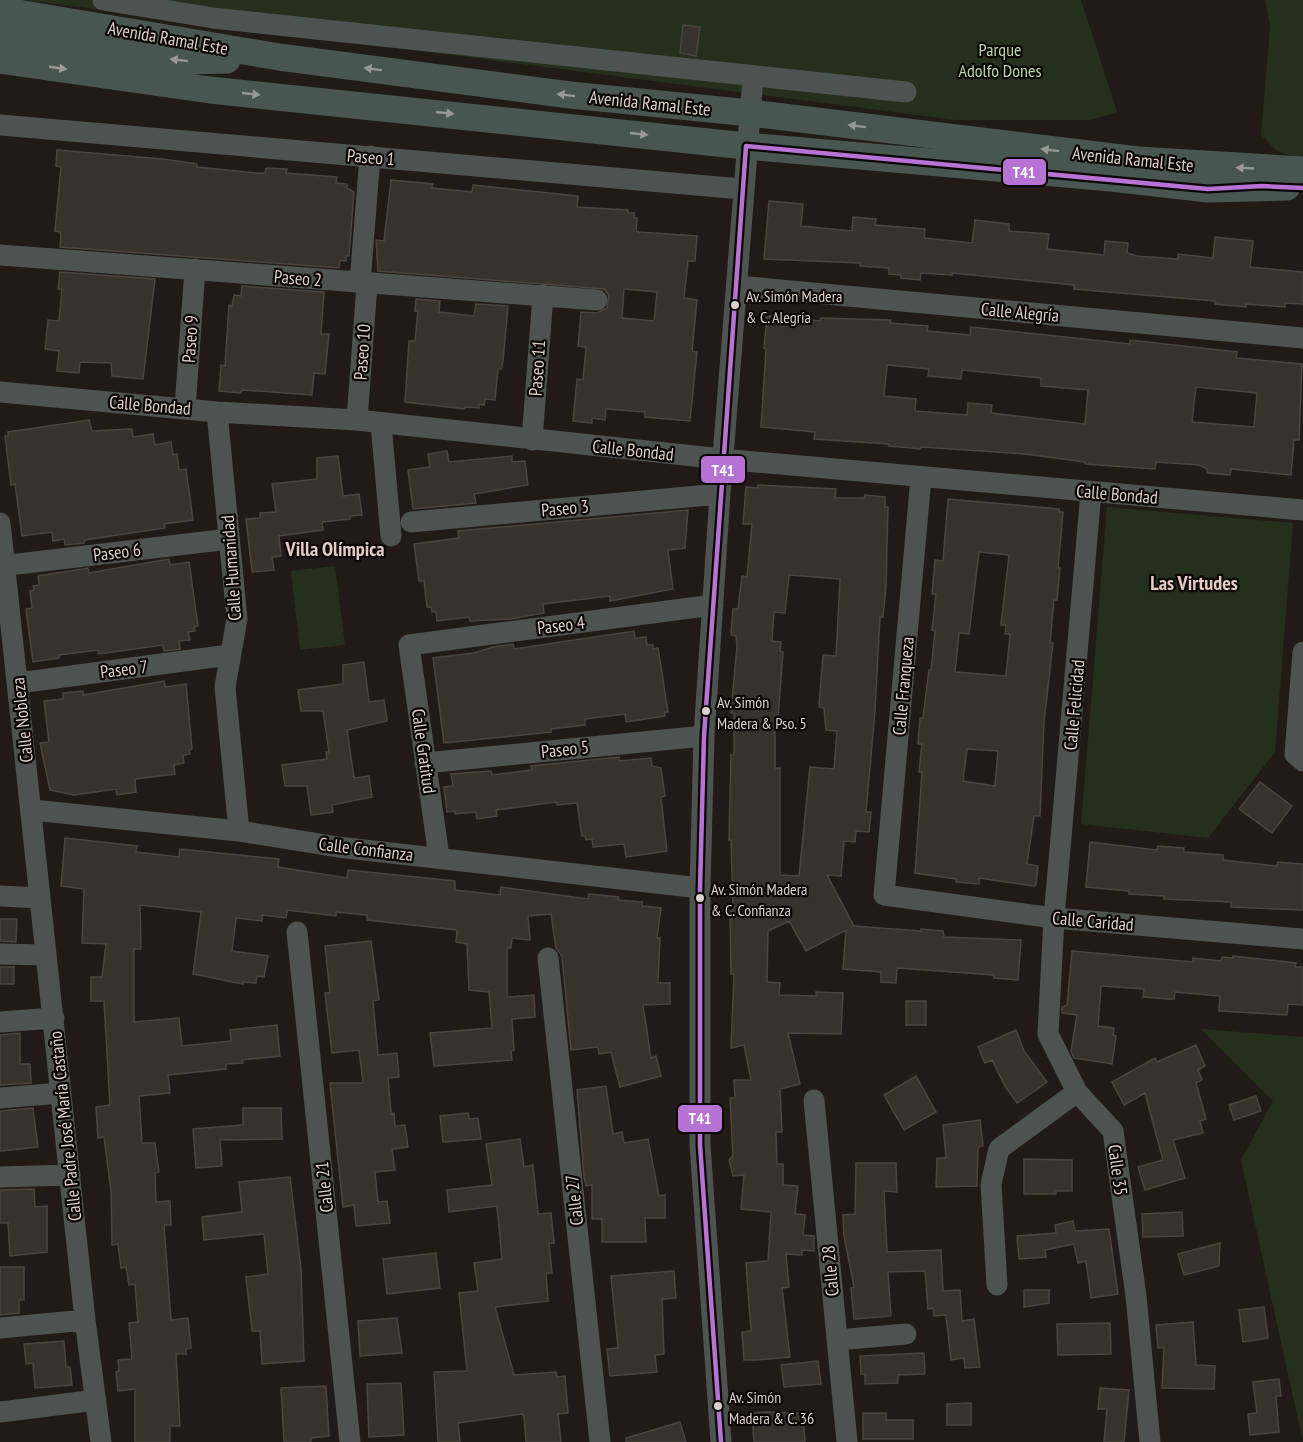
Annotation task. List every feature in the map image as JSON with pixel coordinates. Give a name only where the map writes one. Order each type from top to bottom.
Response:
[{"type":"main road","name":"Avenida Ramal Este","points":[[0,9],[279,57],[570,95],[750,113],[1138,160],[1303,170]]},
{"type":"main road","points":[[0,35],[188,61],[279,57]]},
{"type":"main road","name":"Avenida Ramal Este","points":[[0,60],[210,90],[746,146],[1111,178],[1209,189],[1262,186],[1303,188]]},
{"type":"street","points":[[103,0],[213,18],[906,92]]},
{"type":"street","points":[[721,1442],[700,1145],[700,888],[704,736],[722,459],[738,286],[742,189],[753,77]]},
{"type":"street","name":"Paseo 1","points":[[0,124],[742,189]]},
{"type":"street","name":"Paseo 10","points":[[357,420],[377,157]]},
{"type":"street","name":"Paseo 2","points":[[0,255],[597,300]]},
{"type":"street","name":"Paseo 9","points":[[185,408],[195,269]]},
{"type":"street","name":"Calle Alegría","points":[[738,286],[1303,338]]},
{"type":"street","name":"Paseo 11","points":[[532,440],[543,296]]},
{"type":"street","name":"Calle Bondad","points":[[0,392],[217,412],[357,420],[722,459],[1303,510]]},
{"type":"street","name":"Calle Humanidad","points":[[217,412],[237,619],[225,687],[239,831]]},
{"type":"street","points":[[381,424],[391,536]]},
{"type":"street","name":"Calle Franqueza","points":[[884,895],[921,477]]},
{"type":"street","name":"Calle Felicidad","points":[[1054,918],[1091,492]]},
{"type":"street","name":"Paseo 3","points":[[411,522],[720,494]]},
{"type":"street","name":"Calle Nobleza","points":[[0,523],[2,566],[32,810]]},
{"type":"street","name":"Paseo 6","points":[[2,566],[230,539]]},
{"type":"street","name":"Paseo 4","points":[[408,645],[713,605]]},
{"type":"street","name":"Calle Gratitud","points":[[408,645],[439,857]]},
{"type":"street","points":[[1299,757],[1303,652]]},
{"type":"street","name":"Paseo 7","points":[[18,683],[230,655]]},
{"type":"street","name":"Paseo 5","points":[[425,763],[704,736]]},
{"type":"street","name":"Calle Confianza","points":[[32,810],[239,831],[338,847],[700,888]]},
{"type":"street","name":"Calle Padre José María Castaño","points":[[32,810],[85,1320],[101,1442]]},
{"type":"street","name":"Calle Caridad","points":[[884,895],[1054,918],[1303,939]]},
{"type":"street","points":[[0,896],[40,898]]},
{"type":"street","name":"Calle 35","points":[[1054,918],[1048,1034],[1077,1092],[1113,1131],[1136,1296],[1150,1442]]},
{"type":"street","name":"Calle 21","points":[[297,932],[350,1442]]},
{"type":"street","points":[[0,954],[46,955]]},
{"type":"street","name":"Calle 27","points":[[548,958],[600,1442]]},
{"type":"street","points":[[0,1022],[54,1018]]},
{"type":"street","points":[[997,1285],[991,1184],[999,1149],[1077,1092]]},
{"type":"street","points":[[0,1098],[61,1093]]},
{"type":"street","name":"Calle 28","points":[[814,1100],[848,1442]]},
{"type":"street","points":[[0,1177],[70,1175]]},
{"type":"street","points":[[0,1328],[85,1320]]},
{"type":"street","points":[[837,1340],[906,1334]]},
{"type":"street","points":[[0,1412],[96,1400]]},
{"type":"green space","name":"Parque Adolfo Dones","points":[[25,0],[1081,0],[1117,112],[1091,120],[956,120]]},
{"type":"green space","points":[[1265,0],[1303,0],[1303,160],[1277,151],[1261,135],[1270,25]]},
{"type":"green space","points":[[1107,507],[1293,523],[1275,752],[1208,838],[1081,824]]},
{"type":"green space","points":[[335,566],[345,645],[300,650],[291,571]]},
{"type":"green space","points":[[1201,1029],[1303,1037],[1303,1442],[1241,1160],[1273,1101]]},
{"type":"building","points":[[683,25],[700,27],[696,56],[680,53]]},
{"type":"building","points":[[57,150],[163,159],[197,164],[197,167],[256,173],[265,173],[266,168],[287,169],[286,173],[337,177],[336,183],[347,184],[347,188],[354,192],[349,256],[346,256],[346,261],[340,260],[339,268],[60,247],[60,232],[55,231],[61,167],[56,166]]},
{"type":"building","points":[[391,180],[433,184],[432,188],[472,192],[473,185],[578,196],[577,207],[628,210],[628,213],[634,213],[634,218],[637,218],[636,231],[697,236],[695,261],[688,261],[684,298],[697,300],[692,351],[697,352],[690,421],[645,417],[645,412],[606,409],[605,420],[592,418],[592,423],[573,421],[577,379],[583,380],[586,347],[578,346],[581,312],[597,313],[607,308],[609,295],[604,289],[378,271],[376,240],[384,241]],"holes":[[[624,289],[657,292],[654,321],[622,318]]]},
{"type":"building","points":[[769,201],[803,204],[801,226],[852,231],[853,217],[876,219],[875,225],[925,229],[924,238],[972,243],[975,220],[1009,224],[1009,231],[1049,234],[1047,249],[1104,255],[1105,241],[1128,243],[1127,253],[1137,256],[1178,259],[1178,254],[1213,258],[1215,237],[1253,241],[1250,267],[1303,272],[1303,304],[1285,303],[1285,307],[1246,304],[1246,307],[1215,304],[1215,301],[1074,289],[1074,285],[952,273],[952,275],[921,273],[920,280],[901,278],[901,275],[889,274],[889,268],[860,266],[860,263],[764,259]]},
{"type":"building","points":[[60,272],[155,279],[143,379],[112,376],[111,363],[80,362],[79,373],[57,371],[59,351],[45,349],[48,320],[59,321],[62,289],[58,289]]},
{"type":"building","points":[[242,286],[324,292],[321,334],[329,334],[325,374],[314,373],[312,395],[242,390],[241,393],[219,391],[221,365],[225,366],[229,305],[232,306],[234,295],[241,296]]},
{"type":"building","points":[[416,299],[440,301],[439,312],[474,316],[476,304],[508,306],[503,361],[501,369],[498,369],[495,400],[485,399],[484,405],[479,404],[479,408],[465,407],[465,409],[405,402],[409,341],[415,341],[418,311],[415,311]]},
{"type":"building","points":[[767,317],[820,321],[821,318],[891,320],[890,323],[928,326],[927,331],[970,335],[971,327],[1130,344],[1130,340],[1237,352],[1236,358],[1302,364],[1299,440],[1294,440],[1291,475],[1231,469],[1230,475],[1207,473],[1207,469],[1199,465],[1156,462],[1155,469],[1085,464],[1085,462],[1025,454],[921,447],[921,449],[889,446],[889,444],[814,439],[815,432],[761,427]],"holes":[[[887,365],[929,369],[928,376],[961,379],[962,370],[1041,378],[1041,386],[1088,390],[1085,424],[991,413],[992,405],[968,403],[967,415],[915,411],[916,399],[884,396]],[[1196,387],[1257,393],[1254,427],[1192,422]]]},
{"type":"building","points":[[89,420],[92,431],[132,429],[133,437],[153,434],[155,445],[171,442],[173,455],[177,454],[179,470],[186,469],[193,520],[164,524],[165,528],[65,545],[64,539],[53,541],[52,532],[22,536],[15,484],[11,485],[5,436],[8,436],[8,432]]},
{"type":"building","points":[[447,451],[449,462],[512,456],[512,462],[525,461],[528,485],[474,494],[476,503],[413,509],[408,470],[430,467],[428,454]]},
{"type":"building","points":[[338,456],[343,496],[359,494],[362,515],[350,516],[350,519],[322,522],[323,530],[279,536],[281,556],[272,557],[274,570],[252,572],[246,519],[260,518],[260,513],[276,512],[272,484],[317,479],[317,458]]},
{"type":"building","points":[[758,485],[836,489],[835,498],[864,498],[865,495],[885,497],[885,507],[888,507],[886,586],[883,617],[880,616],[866,812],[871,812],[869,832],[856,831],[855,842],[844,841],[841,876],[827,875],[854,926],[943,931],[944,937],[1021,940],[1018,980],[994,978],[994,975],[897,968],[896,983],[881,982],[881,972],[843,969],[846,930],[806,951],[789,921],[768,931],[767,982],[780,983],[779,995],[816,996],[816,992],[843,993],[841,1034],[788,1033],[800,1084],[780,1089],[782,1132],[776,1132],[777,1164],[783,1164],[783,1185],[798,1186],[795,1214],[805,1215],[803,1235],[814,1236],[814,1251],[802,1250],[802,1255],[786,1254],[789,1287],[782,1288],[790,1357],[744,1360],[742,1332],[751,1331],[746,1263],[768,1261],[771,1212],[741,1209],[744,1175],[733,1176],[729,1160],[733,1156],[730,1098],[735,1098],[734,1080],[751,1080],[744,1045],[731,1048],[734,974],[731,974],[730,911],[733,911],[731,840],[729,840],[731,755],[734,755],[734,713],[731,713],[737,646],[736,636],[731,635],[733,609],[738,609],[742,576],[747,577],[752,524],[743,524],[746,487],[758,488]],"holes":[[[789,575],[840,579],[836,656],[823,655],[819,707],[824,708],[826,730],[837,731],[834,769],[810,767],[799,876],[780,875],[780,768],[775,768],[775,716],[778,717],[783,652],[780,651],[781,642],[772,641],[774,612],[785,613]]]},
{"type":"building","points":[[948,499],[1059,509],[1059,512],[1063,512],[1058,568],[1060,568],[1057,600],[1054,600],[1050,643],[1053,643],[1044,722],[1040,816],[1034,816],[1027,864],[1038,866],[1034,886],[979,878],[979,884],[956,882],[956,879],[915,873],[922,772],[919,772],[922,744],[918,744],[920,718],[923,718],[935,631],[932,630],[936,594],[932,594],[935,560],[943,561]],"holes":[[[979,552],[1009,555],[1001,625],[1006,625],[1005,634],[1010,634],[1006,676],[955,672],[959,633],[969,634]],[[967,749],[998,751],[995,786],[963,781]]]},
{"type":"building","points":[[688,510],[685,548],[668,550],[673,589],[610,601],[610,596],[543,604],[544,613],[511,619],[470,621],[469,617],[437,621],[436,612],[432,612],[431,607],[427,607],[424,581],[419,581],[414,544],[459,538],[458,531]]},
{"type":"building","points":[[169,559],[170,565],[189,562],[198,626],[194,627],[195,631],[188,632],[190,640],[179,641],[180,649],[164,651],[163,645],[99,654],[98,650],[59,655],[59,658],[33,662],[26,609],[32,608],[30,591],[34,590],[33,586],[39,585],[38,576],[88,568],[89,573]]},
{"type":"building","points":[[634,631],[635,638],[646,637],[647,645],[653,645],[653,649],[658,648],[668,712],[665,712],[665,716],[626,722],[625,714],[585,719],[585,725],[551,729],[551,732],[444,743],[433,658],[474,653],[513,644],[514,649]]},
{"type":"building","points":[[364,662],[369,702],[384,700],[387,721],[347,730],[354,778],[369,776],[372,797],[332,805],[333,812],[311,815],[307,786],[285,786],[282,765],[327,759],[326,752],[329,752],[323,711],[301,711],[298,690],[343,684],[343,665]]},
{"type":"building","points":[[164,681],[165,687],[186,684],[192,749],[189,750],[190,754],[183,755],[184,763],[174,765],[175,774],[135,779],[136,792],[117,795],[116,789],[74,795],[50,790],[40,743],[49,742],[44,701],[63,699],[63,693],[83,691],[83,695]]},
{"type":"building","points":[[619,757],[619,761],[651,758],[652,766],[661,768],[665,796],[661,797],[667,851],[626,857],[624,844],[593,847],[592,839],[586,840],[585,836],[582,836],[577,803],[557,805],[556,802],[496,810],[497,816],[477,819],[476,812],[455,814],[455,811],[447,812],[444,787],[453,786],[451,774],[491,771],[492,775],[532,770],[531,766]]},
{"type":"building","points":[[1260,782],[1292,806],[1272,833],[1239,809]]},
{"type":"building","points":[[65,838],[137,846],[136,852],[179,857],[180,849],[279,859],[278,867],[347,878],[348,870],[455,881],[455,890],[500,895],[501,887],[588,899],[589,894],[619,897],[618,900],[642,902],[642,906],[661,908],[657,938],[660,938],[658,983],[670,983],[670,1004],[643,1005],[651,1058],[656,1056],[661,1076],[620,1087],[611,1052],[599,1054],[598,1047],[571,1050],[562,956],[556,948],[551,914],[528,916],[530,940],[512,938],[511,948],[507,948],[507,997],[534,995],[535,1017],[512,1019],[514,1050],[511,1051],[512,1060],[434,1066],[430,1033],[492,1028],[489,992],[469,990],[467,944],[456,942],[457,930],[367,920],[367,915],[336,912],[336,916],[287,910],[286,918],[262,915],[262,921],[236,918],[232,951],[268,956],[264,977],[257,976],[256,983],[243,982],[243,984],[193,974],[201,912],[140,905],[141,949],[134,949],[134,1022],[179,1018],[182,1046],[231,1041],[230,1030],[277,1025],[280,1056],[242,1060],[243,1063],[226,1064],[226,1069],[168,1075],[170,1093],[139,1096],[142,1143],[155,1143],[159,1172],[155,1173],[156,1202],[170,1201],[171,1225],[164,1225],[171,1320],[188,1318],[191,1348],[186,1349],[186,1354],[176,1354],[180,1426],[170,1426],[170,1442],[135,1442],[135,1389],[118,1391],[116,1372],[119,1371],[118,1360],[132,1359],[129,1323],[138,1322],[135,1284],[129,1285],[126,1267],[121,1268],[118,1244],[112,1245],[111,1191],[104,1137],[98,1138],[96,1107],[110,1105],[104,1001],[91,1001],[91,977],[102,977],[106,944],[82,943],[84,889],[61,886]]},
{"type":"building","points":[[1090,842],[1157,850],[1158,846],[1184,848],[1184,852],[1223,855],[1223,860],[1277,866],[1278,862],[1303,864],[1303,910],[1231,907],[1231,902],[1164,899],[1164,896],[1129,894],[1129,891],[1086,887]]},
{"type":"building","points":[[0,919],[17,919],[16,942],[0,941]]},
{"type":"building","points":[[371,941],[379,1000],[373,1001],[378,1055],[397,1053],[399,1077],[388,1078],[391,1114],[394,1113],[395,1126],[405,1125],[408,1147],[392,1149],[395,1170],[375,1172],[378,1202],[387,1201],[390,1223],[356,1226],[354,1205],[343,1207],[330,1083],[363,1083],[359,1050],[332,1053],[325,993],[330,993],[325,946]]},
{"type":"building","points":[[1072,951],[1193,962],[1193,958],[1221,961],[1222,957],[1233,958],[1233,956],[1296,963],[1295,967],[1303,967],[1303,1005],[1288,1004],[1287,1015],[1219,1011],[1220,996],[1175,992],[1174,999],[1143,997],[1144,989],[1101,986],[1098,1026],[1114,1028],[1113,1035],[1116,1036],[1112,1064],[1074,1058],[1071,1052],[1077,1015],[1062,1013],[1062,1007],[1067,1005]]},
{"type":"building","points":[[0,967],[14,967],[14,984],[0,984]]},
{"type":"building","points":[[906,1001],[926,1001],[926,1025],[906,1025]]},
{"type":"building","points":[[1016,1030],[1024,1051],[1047,1082],[1017,1103],[1005,1086],[992,1060],[985,1063],[978,1047]]},
{"type":"building","points":[[20,1033],[20,1064],[30,1064],[31,1083],[0,1085],[0,1035]]},
{"type":"building","points":[[1196,1045],[1205,1066],[1198,1070],[1202,1080],[1196,1083],[1206,1119],[1200,1121],[1203,1133],[1173,1140],[1185,1178],[1145,1190],[1138,1167],[1163,1160],[1145,1093],[1124,1105],[1112,1082],[1155,1058],[1157,1062]]},
{"type":"building","points":[[916,1076],[936,1112],[904,1130],[884,1095]]},
{"type":"building","points":[[606,1086],[613,1134],[622,1132],[624,1143],[648,1139],[659,1196],[665,1195],[665,1218],[645,1218],[646,1242],[602,1242],[602,1219],[592,1219],[592,1185],[586,1186],[584,1177],[577,1090]]},
{"type":"building","points":[[1256,1096],[1261,1111],[1234,1120],[1229,1105]]},
{"type":"building","points":[[33,1108],[38,1147],[0,1151],[0,1111]]},
{"type":"building","points":[[243,1108],[281,1108],[282,1139],[220,1140],[222,1166],[196,1168],[193,1129],[243,1125]]},
{"type":"building","points":[[468,1113],[469,1119],[478,1118],[481,1139],[443,1142],[440,1116]]},
{"type":"building","points":[[980,1120],[983,1146],[978,1147],[977,1186],[936,1187],[937,1158],[946,1158],[943,1125]]},
{"type":"building","points":[[520,1139],[524,1167],[533,1165],[538,1214],[551,1213],[554,1243],[549,1243],[552,1273],[546,1273],[548,1301],[495,1307],[514,1375],[556,1372],[557,1377],[565,1376],[568,1413],[558,1414],[561,1442],[526,1442],[522,1414],[458,1423],[460,1442],[438,1442],[434,1372],[467,1371],[459,1293],[478,1291],[474,1263],[502,1259],[497,1206],[449,1212],[447,1190],[492,1185],[486,1144]]},
{"type":"building","points":[[1024,1159],[1072,1160],[1072,1191],[1056,1191],[1056,1194],[1024,1194]]},
{"type":"building","points":[[856,1163],[896,1163],[897,1192],[884,1191],[887,1252],[941,1250],[943,1291],[960,1290],[962,1321],[974,1319],[980,1367],[965,1368],[964,1358],[951,1360],[946,1315],[934,1316],[933,1308],[928,1309],[925,1271],[888,1272],[891,1316],[854,1319],[851,1288],[854,1287],[844,1236],[843,1215],[855,1214]]},
{"type":"building","points":[[290,1177],[301,1268],[304,1361],[262,1364],[260,1331],[252,1331],[246,1277],[268,1274],[264,1234],[204,1240],[202,1217],[242,1212],[239,1182]]},
{"type":"building","points":[[34,1189],[35,1207],[47,1206],[47,1252],[10,1256],[8,1223],[0,1223],[0,1190]]},
{"type":"building","points":[[1182,1212],[1183,1236],[1143,1237],[1142,1214]]},
{"type":"building","points":[[1073,1221],[1075,1231],[1109,1229],[1118,1294],[1091,1298],[1086,1261],[1078,1263],[1074,1244],[1045,1250],[1046,1257],[1019,1259],[1017,1236],[1056,1233],[1055,1225]]},
{"type":"building","points":[[1220,1243],[1219,1266],[1184,1275],[1178,1254]]},
{"type":"building","points":[[436,1253],[440,1288],[387,1294],[383,1259]]},
{"type":"building","points":[[0,1267],[24,1267],[24,1300],[19,1300],[19,1313],[0,1315]]},
{"type":"building","points":[[674,1271],[676,1298],[662,1299],[664,1354],[655,1355],[657,1372],[610,1376],[607,1349],[618,1348],[611,1276]]},
{"type":"building","points":[[1024,1290],[1049,1290],[1049,1303],[1024,1307]]},
{"type":"building","points":[[1264,1307],[1268,1338],[1243,1342],[1239,1310]]},
{"type":"building","points":[[397,1318],[402,1353],[360,1356],[358,1321]]},
{"type":"building","points":[[1193,1322],[1196,1365],[1215,1366],[1214,1389],[1162,1388],[1164,1348],[1158,1348],[1156,1325]]},
{"type":"building","points":[[1110,1323],[1111,1354],[1058,1355],[1057,1324]]},
{"type":"building","points":[[64,1341],[66,1367],[70,1367],[72,1385],[35,1388],[33,1363],[26,1364],[24,1344]]},
{"type":"building","points":[[924,1353],[925,1374],[898,1375],[898,1383],[865,1384],[865,1374],[861,1374],[860,1356]]},
{"type":"building","points":[[818,1361],[821,1384],[784,1387],[781,1365]]},
{"type":"building","points":[[1279,1379],[1281,1396],[1276,1396],[1279,1432],[1250,1435],[1248,1414],[1257,1413],[1253,1382]]},
{"type":"building","points":[[401,1383],[404,1435],[369,1437],[367,1384]]},
{"type":"building","points":[[326,1386],[329,1436],[311,1438],[311,1442],[284,1442],[281,1388]]},
{"type":"building","points":[[1100,1388],[1129,1390],[1124,1442],[1104,1442],[1107,1409],[1098,1409]]},
{"type":"building","points":[[971,1403],[971,1425],[947,1425],[947,1404]]},
{"type":"building","points":[[752,1413],[803,1413],[805,1442],[754,1442]]},
{"type":"building","points":[[863,1413],[886,1413],[886,1420],[913,1420],[913,1439],[863,1439]]},
{"type":"building","points":[[680,1422],[686,1442],[626,1442],[626,1438]]},
{"type":"transit line","name":"T41","points":[[746,146],[1208,189],[1262,186],[1303,188]]},
{"type":"transit line","name":"T41","points":[[721,1442],[700,1145],[700,888],[704,736],[746,146]]},
{"type":"place","name":"Av. Simón Madera & C. Alegría","points":[[735,305]]},
{"type":"place","name":"Av. Simón Madera & Pso. 5","points":[[706,711]]},
{"type":"place","name":"Av. Simón Madera & C. Confianza","points":[[700,898]]},
{"type":"place","name":"Av. Simón Madera & C. 36","points":[[718,1406]]},
{"type":"district","name":"Villa Olímpica","points":[[335,549]]},
{"type":"district","name":"Las Virtudes","points":[[1194,583]]}]
